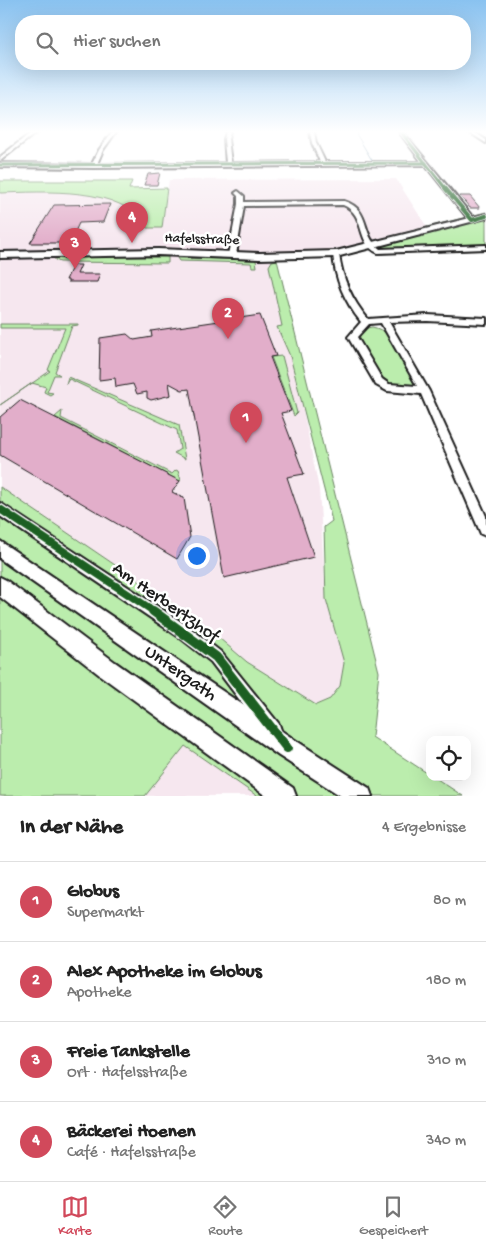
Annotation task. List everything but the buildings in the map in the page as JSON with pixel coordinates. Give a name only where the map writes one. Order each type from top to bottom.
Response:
[{"type":"main road","name":"Hafelsstraße","points":[[0,255],[158,252],[232,255],[336,254],[486,216]]},
{"type":"main road","name":"Untergath","points":[[0,549],[287,748],[361,796]]},
{"type":"main road","points":[[0,586],[108,669],[286,796]]},
{"type":"street","points":[[431,169],[472,220]]},
{"type":"street","points":[[232,255],[241,204],[241,196],[238,193]]},
{"type":"street","points":[[241,204],[348,204],[357,208],[372,246]]},
{"type":"street","name":"Hafelsstraße","points":[[372,246],[378,251],[388,252],[486,247]]},
{"type":"street","points":[[336,254],[336,265],[350,301],[366,322]]},
{"type":"street","points":[[424,390],[387,386],[379,382],[352,337],[366,322],[427,318],[486,321]]},
{"type":"street","points":[[383,320],[424,390],[486,530]]},
{"type":"street","name":"Am Herbertzhof","points":[[0,510],[184,632],[216,657],[287,748]]},
{"type":"shaded area","points":[[396,179],[427,227],[329,250],[280,252],[277,260],[273,262],[319,489],[326,599],[344,663],[340,686],[330,699],[316,705],[247,662],[205,626],[0,487],[0,189],[101,193],[162,228],[169,180]]},
{"type":"shaded area","points":[[185,745],[257,796],[145,796]]},
{"type":"green space","points":[[0,181],[132,181],[129,189],[167,188],[162,228],[147,228],[136,214],[120,204],[101,198],[59,192],[0,193]]},
{"type":"green space","points":[[486,212],[486,248],[377,253],[361,244]]},
{"type":"green space","points":[[55,257],[168,257],[168,263],[60,262],[55,260]]},
{"type":"green space","points":[[177,258],[256,260],[257,267],[252,267],[251,263],[179,261]]},
{"type":"green space","points":[[277,260],[379,672],[372,737],[426,772],[426,781],[440,781],[463,796],[257,796],[185,746],[145,796],[0,796],[0,487],[205,626],[247,662],[316,705],[330,699],[340,686],[344,663],[326,599],[324,527],[332,521],[290,356],[277,327],[282,326],[269,266],[272,261]]},
{"type":"green space","points":[[0,324],[78,324],[72,326],[55,372],[60,375],[54,375],[47,392],[53,393],[50,395],[44,392],[46,387],[32,383],[50,371],[48,370],[65,328],[0,328]]},
{"type":"green space","points":[[372,327],[387,334],[394,341],[416,385],[392,385],[379,377],[360,342],[361,332]]},
{"type":"green space","points":[[282,356],[297,413],[294,416],[271,357]]},
{"type":"green space","points":[[68,377],[179,425],[185,459],[174,453],[180,449],[177,430],[69,379],[66,384]]},
{"type":"green space","points":[[62,411],[61,418],[172,474],[176,470],[178,471],[181,480],[55,417]]},
{"type":"cycle path","points":[[430,169],[468,217],[472,220],[486,216]]},
{"type":"cycle path","points":[[0,509],[184,632],[216,657],[287,748]]},
{"type":"place","name":"Bäckerei Hoenen","points":[[132,243]]},
{"type":"place","name":"Freie Tankstelle","points":[[75,269]]},
{"type":"place","name":"Alex Apotheke im Globus","points":[[228,339]]},
{"type":"place","name":"Globus","points":[[246,443]]}]
